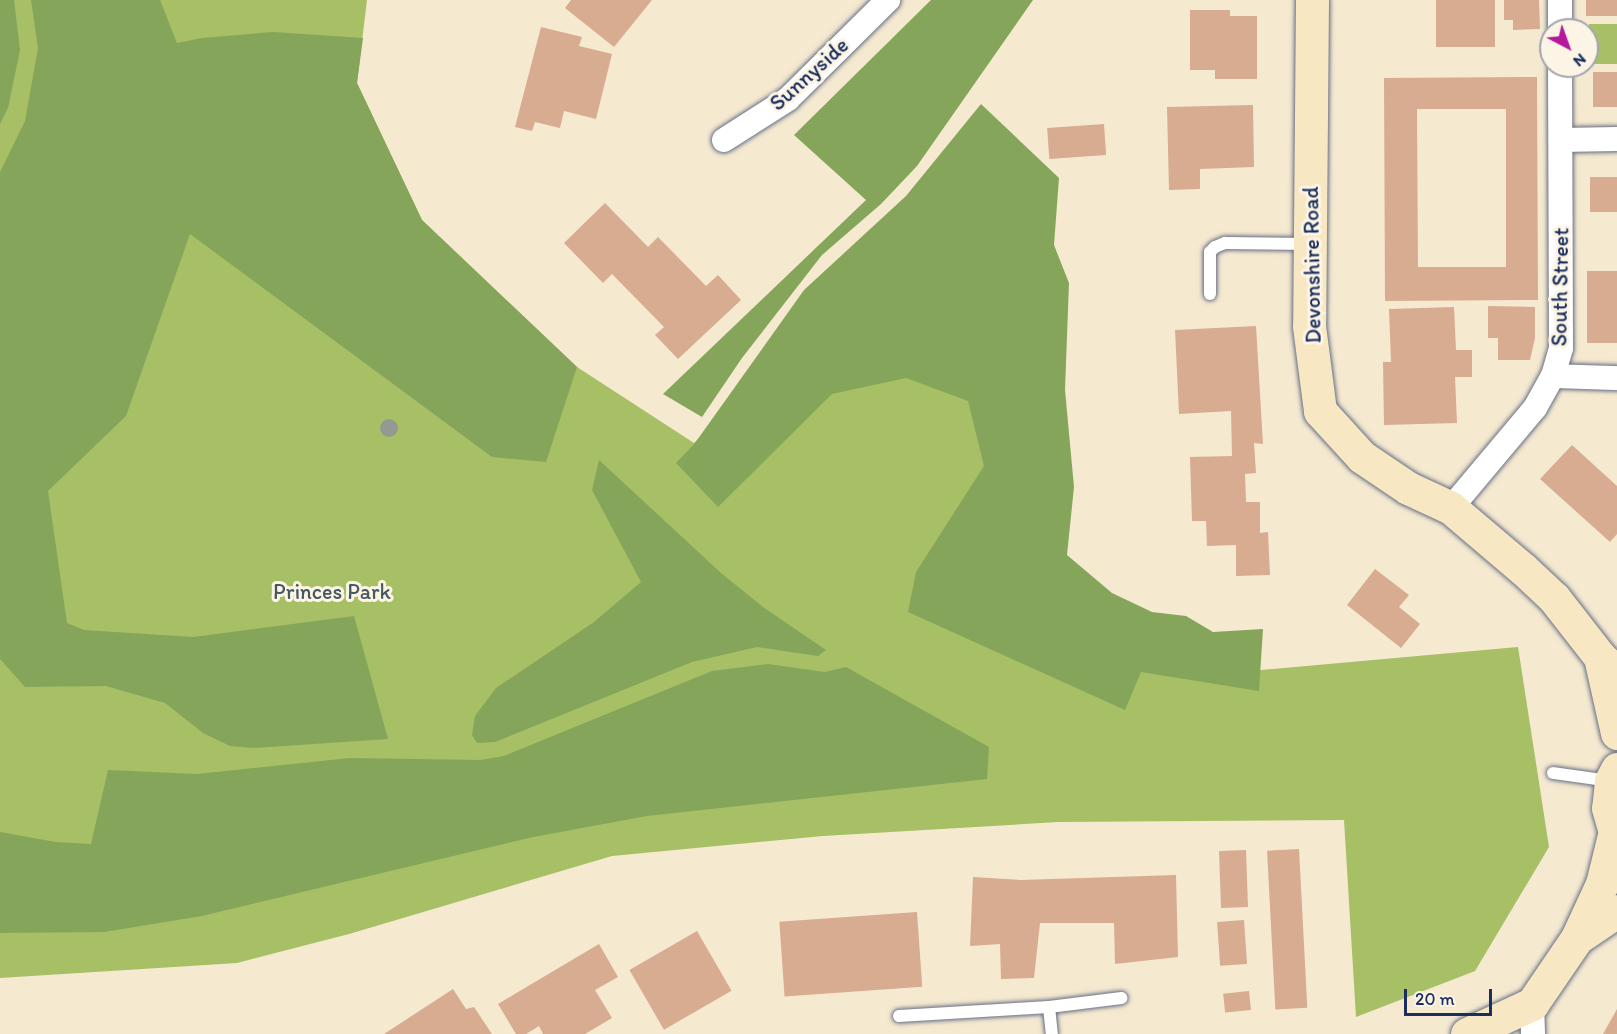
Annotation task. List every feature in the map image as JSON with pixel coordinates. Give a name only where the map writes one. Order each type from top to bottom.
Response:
[{"type":"main road","name":"Devonshire Road","points":[[1312,0],[1310,326],[1320,411],[1362,457],[1408,488],[1450,508],[1554,598],[1608,665]]},
{"type":"main road","points":[[1608,665],[1617,733]]},
{"type":"main road","points":[[1467,1034],[1533,1019],[1577,938],[1602,884],[1615,837],[1608,808],[1614,775]]},
{"type":"main road","points":[[1577,938],[1617,911]]},
{"type":"street","name":"Sunnyside","points":[[724,140],[788,99],[888,0]]},
{"type":"street","points":[[1560,0],[1560,18]]},
{"type":"street","name":"South Street","points":[[1450,508],[1535,408],[1553,376],[1561,348],[1560,78]]},
{"type":"street","points":[[1561,140],[1617,139]]},
{"type":"street","points":[[1553,376],[1617,378]]},
{"type":"lane","points":[[1210,294],[1210,252],[1215,247],[1225,243],[1310,244]]},
{"type":"lane","points":[[1554,773],[1614,775]]},
{"type":"lane","points":[[899,1016],[1049,1007],[1121,998]]},
{"type":"lane","points":[[1049,1007],[1052,1034]]},
{"type":"green space","name":"Princes Park","points":[[0,0],[367,0],[357,83],[422,220],[577,367],[694,443],[798,335],[881,270],[1015,471],[1052,633],[1205,675],[1518,647],[1549,847],[1475,971],[1356,1017],[1344,820],[1058,822],[823,836],[612,856],[349,934],[237,963],[0,978]]},
{"type":"green space","points":[[0,0],[14,0],[20,50],[8,108],[0,124]]},
{"type":"green space","points":[[31,0],[160,0],[177,43],[202,38],[273,32],[363,38],[357,83],[422,220],[577,367],[546,462],[492,457],[190,234],[126,416],[48,491],[67,623],[84,630],[193,637],[354,616],[388,739],[253,748],[230,746],[203,733],[165,703],[106,686],[25,687],[0,659],[0,172],[25,121],[38,48]]},
{"type":"green space","points":[[931,0],[1033,0],[917,166],[881,204],[822,255],[742,358],[702,417],[663,394],[866,200],[794,135]]},
{"type":"green space","points":[[1599,24],[1617,24],[1617,64],[1599,64]]},
{"type":"green space","points":[[981,104],[1059,178],[1054,245],[1069,283],[1065,390],[1074,487],[1067,555],[1112,593],[1152,612],[1186,616],[1213,632],[1263,629],[1259,691],[1141,672],[1125,710],[908,612],[916,572],[984,466],[968,401],[906,378],[832,394],[718,507],[676,463],[695,443],[804,290],[906,196]]},
{"type":"green space","points":[[599,460],[721,573],[763,607],[826,650],[818,656],[757,647],[692,662],[495,742],[477,743],[472,735],[475,716],[496,688],[594,622],[641,582],[592,490]]},
{"type":"green space","points":[[768,664],[825,672],[846,667],[989,747],[987,779],[647,816],[533,837],[202,916],[104,932],[0,933],[0,832],[56,842],[91,844],[108,770],[197,774],[350,758],[480,760],[504,756],[712,671]]},
{"type":"building","points":[[571,0],[652,0],[614,47],[565,8]]},
{"type":"building","points":[[1436,0],[1495,0],[1495,47],[1436,47]]},
{"type":"building","points":[[1504,0],[1539,0],[1539,29],[1513,30],[1513,20],[1504,20]]},
{"type":"building","points":[[1586,0],[1617,0],[1617,16],[1586,16]]},
{"type":"building","points":[[1190,10],[1230,10],[1230,16],[1257,16],[1257,79],[1215,79],[1215,70],[1190,70]]},
{"type":"building","points":[[541,27],[582,37],[579,46],[612,54],[596,119],[564,111],[560,128],[535,122],[532,131],[515,127]]},
{"type":"building","points":[[1599,72],[1617,72],[1617,107],[1593,107],[1593,78],[1599,78]]},
{"type":"building","points":[[1537,77],[1538,300],[1385,301],[1384,78]],"holes":[[[1417,109],[1506,109],[1506,267],[1418,267]]]},
{"type":"building","points":[[1253,105],[1254,167],[1200,169],[1200,189],[1169,190],[1167,107]]},
{"type":"building","points":[[1104,124],[1106,155],[1049,159],[1047,128]]},
{"type":"building","points":[[1590,177],[1617,177],[1617,212],[1590,212]]},
{"type":"building","points":[[605,203],[648,247],[658,237],[706,286],[718,275],[741,300],[678,359],[655,335],[664,327],[612,274],[603,283],[564,243]]},
{"type":"building","points":[[1587,271],[1617,271],[1617,343],[1587,343]]},
{"type":"building","points":[[1488,306],[1535,307],[1535,338],[1530,360],[1498,360],[1498,338],[1488,338]]},
{"type":"building","points":[[1454,307],[1456,350],[1472,350],[1472,377],[1455,377],[1457,423],[1384,425],[1383,362],[1391,362],[1389,309]]},
{"type":"building","points":[[1256,326],[1263,444],[1254,443],[1256,473],[1245,474],[1246,502],[1260,502],[1260,533],[1268,532],[1270,575],[1236,576],[1236,545],[1207,546],[1206,521],[1192,521],[1190,457],[1232,456],[1231,411],[1179,414],[1175,330]]},
{"type":"building","points":[[1572,445],[1617,486],[1617,534],[1610,542],[1540,479]]},
{"type":"building","points":[[1375,569],[1409,595],[1399,607],[1420,624],[1401,648],[1347,605]]},
{"type":"building","points":[[1299,849],[1307,1008],[1275,1009],[1267,851]]},
{"type":"building","points":[[1246,850],[1248,907],[1221,908],[1219,851]]},
{"type":"building","points":[[1176,875],[1178,957],[1115,964],[1114,923],[1040,923],[1034,978],[1001,979],[1000,944],[970,946],[973,877],[1021,880]]},
{"type":"building","points":[[917,912],[922,987],[785,996],[779,922]]},
{"type":"building","points":[[1244,920],[1247,964],[1220,966],[1217,922]]},
{"type":"building","points":[[697,931],[732,991],[664,1030],[629,970]]},
{"type":"building","points":[[599,944],[618,977],[595,990],[612,1018],[585,1034],[543,1034],[539,1026],[526,1034],[516,1034],[498,1004]]},
{"type":"building","points":[[453,989],[466,1009],[474,1007],[492,1034],[384,1034]]},
{"type":"building","points":[[1249,991],[1251,1010],[1225,1013],[1223,994]]},
{"type":"building","points":[[1617,1009],[1617,1034],[1603,1034]]}]
